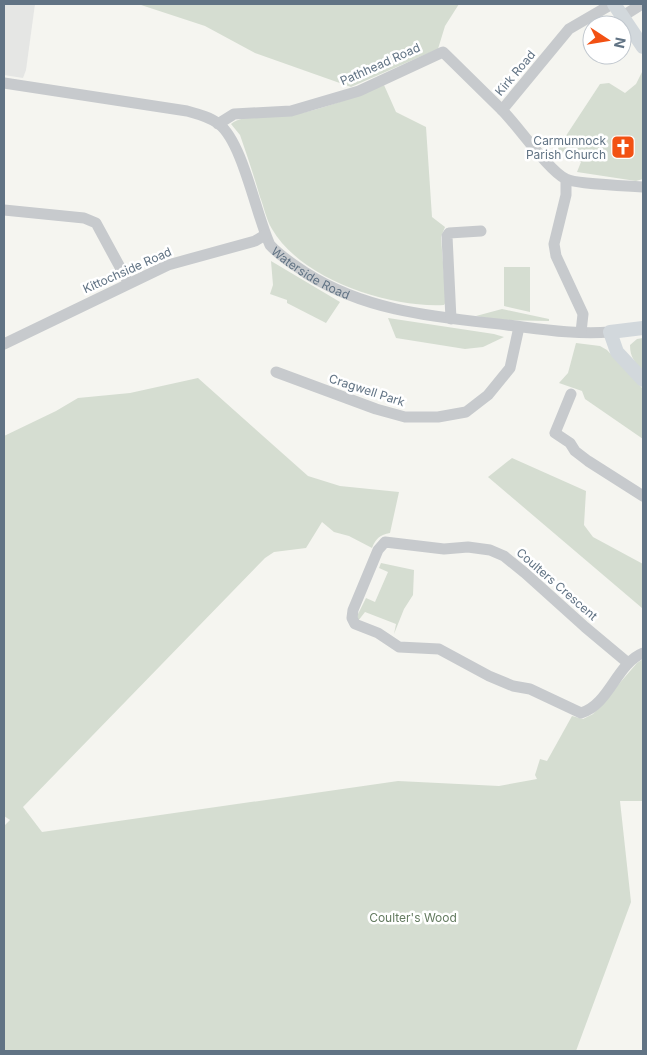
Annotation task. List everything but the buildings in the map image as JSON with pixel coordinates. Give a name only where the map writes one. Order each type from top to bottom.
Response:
[{"type":"main road","points":[[613,4],[622,15]]},
{"type":"main road","points":[[632,30],[643,47]]},
{"type":"main road","name":"Waterside Road","points":[[610,332],[643,328]]},
{"type":"main road","points":[[610,332],[617,352],[643,380]]},
{"type":"street","name":"Kirk Road","points":[[566,180],[550,166],[520,128],[502,110],[569,29],[613,4]]},
{"type":"street","points":[[625,15],[642,4]]},
{"type":"street","name":"Pathhead Road","points":[[218,124],[234,114],[291,111],[359,91],[443,52],[502,110]]},
{"type":"street","name":"Waterside Road","points":[[4,83],[187,111],[202,115],[218,124],[231,140],[240,158],[265,235],[279,256],[334,290],[370,303],[451,319],[519,327],[582,332],[610,332]]},
{"type":"street","points":[[582,332],[583,314],[556,256],[554,244],[566,195],[566,180],[643,187]]},
{"type":"street","points":[[4,210],[84,218],[96,223],[128,282]]},
{"type":"street","points":[[451,319],[447,236],[449,233],[481,231]]},
{"type":"street","name":"Kittochside Road","points":[[4,344],[128,282],[168,265],[255,241],[265,235]]},
{"type":"street","name":"Cragwell Park","points":[[276,372],[376,409],[405,417],[438,417],[457,414],[466,412],[488,395],[503,378],[512,362],[519,327]]},
{"type":"street","points":[[571,394],[555,433],[570,443],[575,451],[643,496]]},
{"type":"street","name":"Coulters Crescent","points":[[628,663],[584,628],[514,563],[490,550],[468,547],[444,548],[385,542],[378,550],[353,610],[352,618],[355,624],[378,633],[399,646],[438,649],[489,676],[513,686],[530,689],[581,712],[589,710],[608,690],[628,663],[643,653]]},
{"type":"shaded area","points":[[4,4],[35,4],[26,70],[23,78],[4,75]]},
{"type":"green space","points":[[138,4],[459,4],[445,26],[438,49],[351,87],[255,53],[205,26]]},
{"type":"green space","points":[[643,70],[643,179],[636,181],[577,172],[581,162],[556,151],[600,84],[609,83],[625,93],[636,84]]},
{"type":"green space","points":[[384,85],[396,112],[426,127],[432,217],[445,227],[441,237],[446,302],[444,305],[422,305],[398,301],[348,287],[324,276],[285,247],[270,225],[240,135],[231,124],[245,118],[292,115],[316,109]]},
{"type":"green space","points":[[271,261],[340,302],[326,323],[287,303],[287,300],[270,294],[273,285]]},
{"type":"green space","points":[[504,267],[530,267],[530,312],[504,306]]},
{"type":"green space","points":[[502,309],[549,319],[549,321],[498,320],[476,316]]},
{"type":"green space","points":[[388,318],[504,337],[483,347],[465,349],[396,338]]},
{"type":"green space","points":[[643,338],[643,371],[632,357],[630,345],[637,339]]},
{"type":"green space","points":[[576,343],[600,346],[607,350],[643,389],[643,439],[585,399],[582,391],[559,383],[568,373]]},
{"type":"green space","name":"Coulter's Wood","points":[[198,378],[308,476],[340,486],[399,492],[390,533],[379,538],[372,548],[349,536],[334,532],[322,522],[306,548],[274,552],[265,558],[23,807],[42,832],[398,781],[499,786],[537,779],[535,775],[540,759],[547,761],[572,716],[583,719],[593,714],[637,663],[643,659],[643,801],[620,801],[631,902],[576,1051],[4,1051],[4,826],[10,820],[4,816],[4,436],[56,411],[78,398],[130,393]]},
{"type":"green space","points":[[512,458],[586,491],[584,525],[593,537],[643,564],[642,608],[488,477]]},
{"type":"green space","points":[[381,563],[414,570],[413,595],[404,609],[394,634],[396,624],[365,612],[358,621],[357,616],[366,598],[375,602],[388,572],[379,568]]},
{"type":"place","name":"Carmunnock Parish Church","points":[[623,147]]}]
